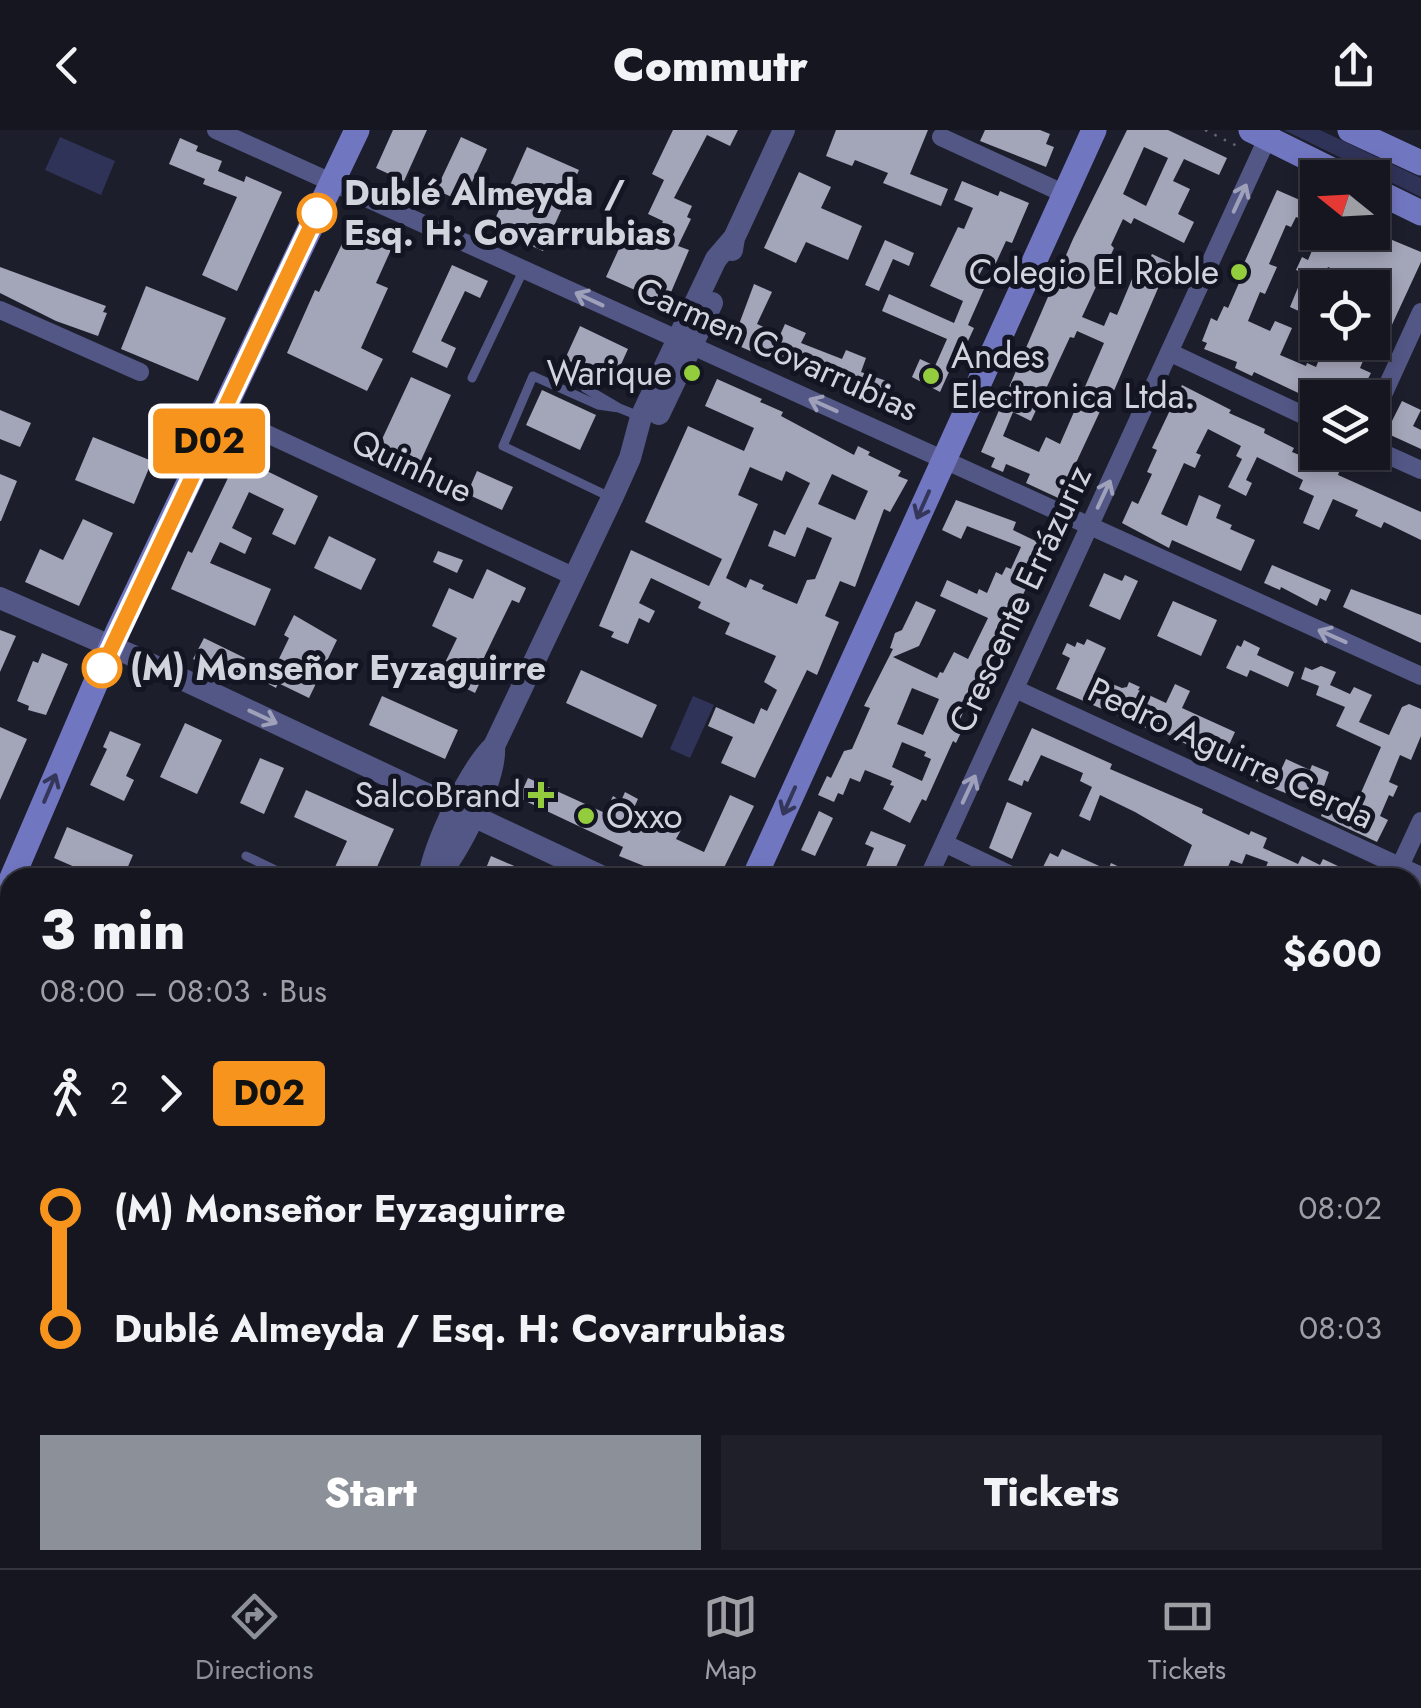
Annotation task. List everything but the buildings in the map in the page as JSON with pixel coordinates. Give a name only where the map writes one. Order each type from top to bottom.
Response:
[{"type":"main road","points":[[15,868],[111,646],[357,130]]},
{"type":"main road","points":[[759,868],[1094,130]]},
{"type":"main road","points":[[1350,130],[1421,163]]},
{"type":"main road","points":[[1262,139],[1308,160]]},
{"type":"main road","points":[[1390,198],[1421,213]]},
{"type":"street","name":"Carmen Covarrubias","points":[[216,130],[1421,676]]},
{"type":"street","points":[[433,868],[434,855],[464,811],[474,770],[494,746],[612,498],[630,458],[641,418],[728,266],[734,238],[784,130]]},
{"type":"street","points":[[941,137],[1066,194]]},
{"type":"street","name":"Crescente Errázuriz","points":[[933,868],[1262,139]]},
{"type":"street","points":[[0,310],[140,372]]},
{"type":"street","points":[[1390,380],[1421,312]]},
{"type":"street","points":[[630,458],[652,428],[685,343]]},
{"type":"street","points":[[1169,352],[1300,414]]},
{"type":"street","name":"Quinhue","points":[[222,413],[575,577]]},
{"type":"street","points":[[1390,456],[1421,470]]},
{"type":"street","points":[[0,598],[585,868]]},
{"type":"street","name":"Pedro Aguirre Cerda","points":[[1014,688],[1390,868]]},
{"type":"street","points":[[1400,868],[1421,821]]},
{"type":"street","points":[[944,843],[996,868]]},
{"type":"lane","points":[[472,378],[524,269]]},
{"type":"lane","points":[[612,498],[502,446],[533,376],[598,405],[619,408]]},
{"type":"lane","points":[[585,388],[641,418]]},
{"type":"lane","points":[[246,856],[271,868]]},
{"type":"path","points":[[1205,130],[1262,139]]},
{"type":"shaded area","points":[[1284,130],[1320,130],[1383,160],[1345,160]]},
{"type":"shaded area","points":[[60,137],[115,161],[101,195],[45,170]]},
{"type":"shaded area","points":[[1390,163],[1421,178],[1421,197],[1390,182]]},
{"type":"shaded area","points":[[693,696],[714,705],[690,758],[670,749]]},
{"type":"bus line","name":"D02","points":[[102,668],[317,213]]},
{"type":"place","name":"Dublé Almeyda / Esq. H: Covarrubias","points":[[317,213]]},
{"type":"place","name":"Colegio El Roble","points":[[1239,272]]},
{"type":"place","name":"Warique","points":[[692,373]]},
{"type":"place","name":"Andes Electronica Ltda.","points":[[931,376]]},
{"type":"place","name":"(M) Monseñor Eyzaguirre","points":[[102,668]]},
{"type":"place","name":"SalcoBrand","points":[[541,795]]},
{"type":"place","name":"Oxxo","points":[[586,816]]}]
